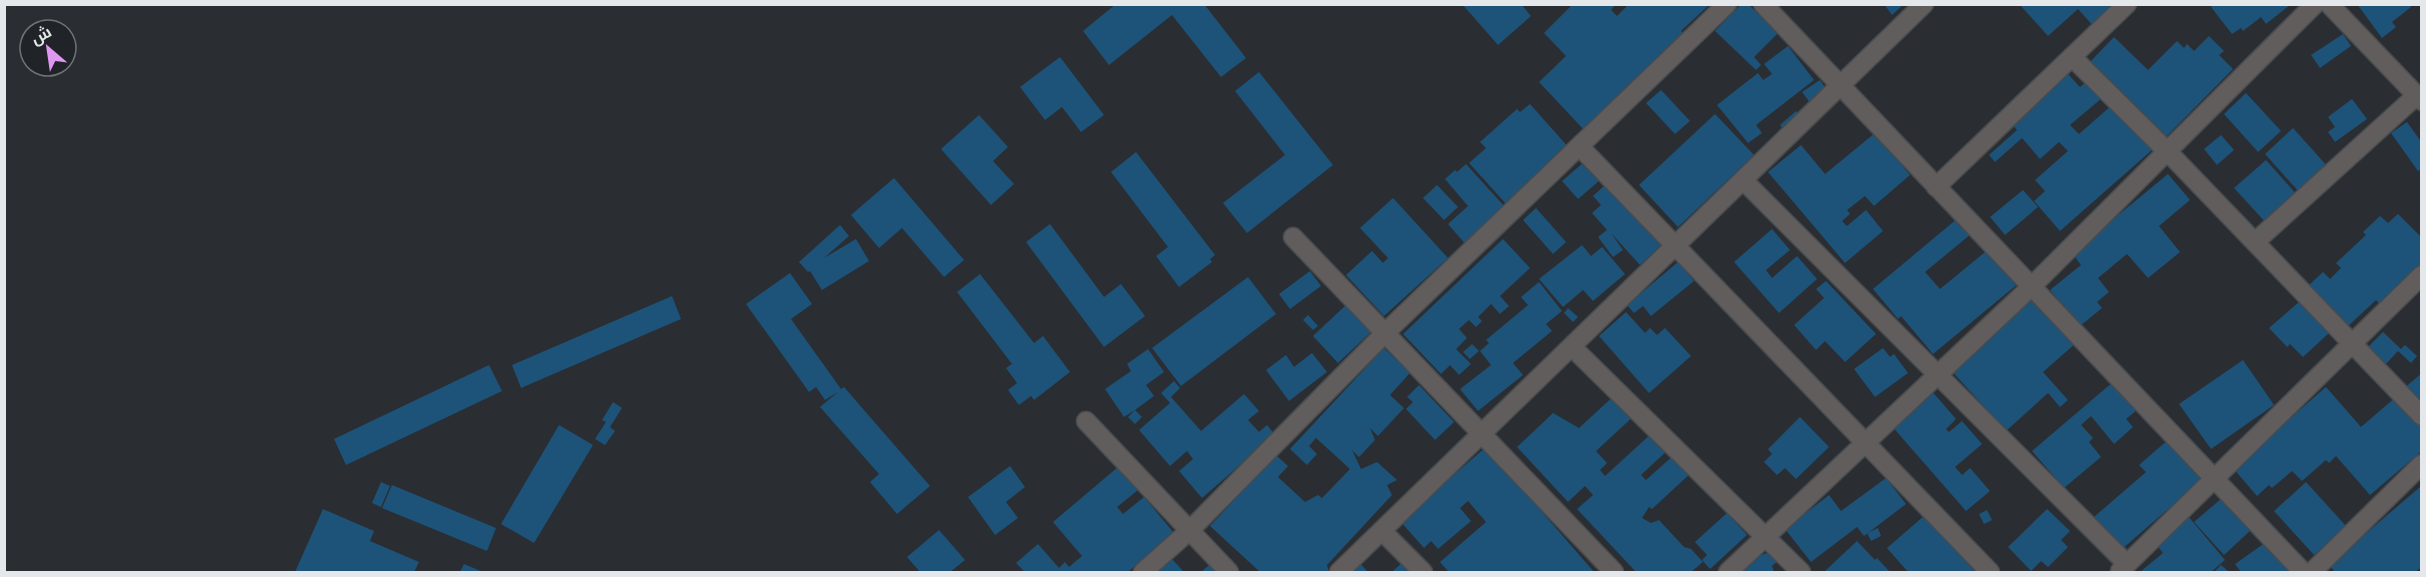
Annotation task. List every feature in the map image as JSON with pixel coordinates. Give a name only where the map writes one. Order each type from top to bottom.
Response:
[{"type":"street","points":[[1143,573],[1189,531],[1385,333],[1727,4]]},
{"type":"street","points":[[1763,4],[2303,573]]},
{"type":"street","points":[[1339,573],[1924,4]]},
{"type":"street","points":[[1936,187],[2127,4]]},
{"type":"street","points":[[1728,573],[2031,287],[2315,4]]},
{"type":"street","points":[[2255,243],[2419,98],[2329,4]]},
{"type":"street","points":[[2072,57],[2168,152],[2421,416]]},
{"type":"street","points":[[1580,147],[1990,573]]},
{"type":"street","points":[[1743,180],[2123,568],[2421,275]]},
{"type":"street","points":[[1293,237],[1614,573]]},
{"type":"street","points":[[1572,346],[1801,573]]},
{"type":"street","points":[[1086,421],[1229,573]]},
{"type":"street","points":[[2312,573],[2421,464]]},
{"type":"street","points":[[1382,531],[1423,573]]},
{"type":"building","points":[[1116,4],[1204,4],[1246,58],[1221,77],[1172,15],[1109,65],[1083,31]]},
{"type":"building","points":[[1462,4],[1521,4],[1531,16],[1498,45]]},
{"type":"building","points":[[1573,4],[1616,4],[1611,10],[1617,16],[1629,4],[1710,4],[1681,31],[1686,36],[1586,132],[1539,82],[1566,56],[1544,33]]},
{"type":"building","points":[[1741,4],[1748,4],[1778,33],[1754,57],[1761,65],[1756,70],[1715,31]]},
{"type":"building","points":[[1884,4],[1904,4],[1892,15]]},
{"type":"building","points":[[2019,4],[2121,4],[2096,29],[2078,9],[2048,36]]},
{"type":"building","points":[[2357,4],[2409,4],[2411,7],[2392,22],[2396,27],[2382,38]]},
{"type":"building","points":[[2214,5],[2290,5],[2266,24],[2261,17],[2243,31],[2241,28],[2232,34],[2211,7]]},
{"type":"building","points":[[2343,34],[2351,46],[2320,68],[2311,55]]},
{"type":"building","points":[[2209,36],[2224,51],[2219,55],[2233,69],[2163,140],[2087,65],[2114,37],[2148,70],[2177,41],[2184,48],[2187,44],[2194,51]]},
{"type":"building","points":[[1788,46],[1814,80],[1756,125],[1762,133],[1748,143],[1717,105],[1758,73],[1763,80],[1772,74],[1764,64]]},
{"type":"building","points":[[1060,57],[1104,115],[1081,132],[1062,107],[1045,120],[1020,87]]},
{"type":"building","points":[[1259,72],[1333,165],[1247,233],[1223,203],[1285,155],[1235,91]]},
{"type":"building","points":[[2068,74],[2080,87],[2087,81],[2102,98],[2070,125],[2079,134],[2112,105],[2152,150],[2060,231],[2034,201],[2045,191],[2035,180],[2068,151],[2059,142],[2040,159],[2022,138],[1995,162],[1989,155],[2017,130],[2011,123]]},
{"type":"building","points":[[1820,80],[1826,89],[1815,97],[1820,103],[1814,108],[1802,92]]},
{"type":"building","points":[[1661,90],[1690,121],[1675,134],[1646,103]]},
{"type":"building","points":[[2246,93],[2281,131],[2258,152],[2224,114]]},
{"type":"building","points":[[2352,99],[2367,119],[2335,142],[2328,132],[2335,127],[2328,117]]},
{"type":"building","points":[[1530,104],[1570,149],[1508,206],[1469,163],[1486,148],[1480,142],[1517,109],[1520,112]]},
{"type":"building","points":[[1796,111],[1801,116],[1785,131],[1780,125]]},
{"type":"building","points":[[1715,114],[1754,155],[1678,227],[1639,185]]},
{"type":"building","points":[[979,115],[1008,147],[993,161],[1014,184],[991,205],[941,149]]},
{"type":"building","points":[[2407,122],[2422,143],[2422,169],[2418,171],[2391,133]]},
{"type":"building","points":[[2293,128],[2328,167],[2300,193],[2265,154]]},
{"type":"building","points":[[1875,133],[1910,175],[1874,206],[1865,196],[1847,210],[1850,214],[1842,221],[1847,226],[1866,210],[1883,231],[1845,263],[1768,172],[1801,145],[1825,174]]},
{"type":"building","points":[[2221,135],[2234,150],[2217,165],[2204,149]]},
{"type":"building","points":[[1136,152],[1215,255],[1210,259],[1212,262],[1179,287],[1156,256],[1168,247],[1111,172]]},
{"type":"building","points":[[2266,160],[2299,197],[2268,225],[2234,188]]},
{"type":"building","points":[[1583,163],[1599,181],[1578,199],[1562,181]]},
{"type":"building","points":[[1466,164],[1504,206],[1487,221],[1491,225],[1467,246],[1448,224],[1468,206],[1445,179]]},
{"type":"building","points":[[2168,174],[2190,200],[2159,226],[2180,252],[2148,278],[2127,254],[2098,278],[2109,292],[2097,302],[2102,308],[2080,326],[2050,290],[2081,265],[2072,253]]},
{"type":"building","points":[[894,178],[964,260],[944,277],[902,228],[879,248],[851,215]]},
{"type":"building","points":[[1606,184],[1661,245],[1640,265],[1611,233],[1623,250],[1613,257],[1598,237],[1607,230],[1592,213],[1601,205],[1593,196]]},
{"type":"building","points":[[1437,185],[1458,207],[1444,220],[1423,198]]},
{"type":"building","points":[[2023,190],[2038,207],[2005,235],[1990,217]]},
{"type":"building","points":[[1393,198],[1448,258],[1384,316],[1346,275],[1372,251],[1383,263],[1388,258],[1360,228]]},
{"type":"building","points":[[1536,208],[1566,242],[1553,254],[1523,220]]},
{"type":"building","points":[[2398,214],[2422,238],[2422,279],[2387,312],[2376,300],[2345,329],[2306,288],[2323,272],[2330,279],[2341,268],[2336,263],[2366,235],[2363,232],[2380,216],[2388,223]]},
{"type":"building","points":[[1958,218],[1971,234],[1925,272],[1940,289],[1990,248],[2019,283],[1933,354],[1901,316],[1898,319],[1873,289]]},
{"type":"building","points":[[1050,224],[1104,297],[1121,284],[1145,316],[1104,347],[1026,242]]},
{"type":"building","points":[[840,225],[849,236],[824,258],[856,239],[869,261],[822,290],[810,271],[808,272],[799,262]]},
{"type":"building","points":[[1772,229],[1790,250],[1766,270],[1772,278],[1797,256],[1817,279],[1779,313],[1734,262]]},
{"type":"building","points":[[1503,239],[1530,268],[1500,296],[1509,306],[1500,314],[1491,304],[1478,317],[1482,321],[1476,327],[1469,320],[1459,329],[1467,338],[1456,349],[1471,364],[1459,375],[1450,365],[1441,374],[1403,334]]},
{"type":"building","points":[[1582,245],[1591,256],[1602,247],[1625,274],[1593,301],[1583,290],[1563,307],[1539,279]]},
{"type":"building","points":[[1678,262],[1694,281],[1651,316],[1643,306],[1634,313],[1627,305]]},
{"type":"building","points":[[1310,271],[1321,286],[1290,309],[1279,294]]},
{"type":"building","points":[[790,273],[812,304],[791,319],[841,389],[844,387],[930,486],[897,514],[870,482],[879,474],[820,407],[838,392],[825,400],[816,387],[809,392],[746,304]]},
{"type":"building","points":[[980,274],[1034,343],[1043,336],[1070,372],[1034,400],[1031,396],[1019,405],[1008,390],[1017,383],[1006,368],[1012,364],[957,292]]},
{"type":"building","points":[[1248,277],[1276,314],[1181,386],[1152,348]]},
{"type":"building","points":[[1826,281],[1876,334],[1845,362],[1825,341],[1816,350],[1794,325],[1824,298],[1816,289]]},
{"type":"building","points":[[1539,282],[1562,311],[1546,324],[1552,331],[1513,363],[1523,375],[1478,411],[1460,389],[1491,365],[1480,351],[1489,343],[1486,340],[1528,305],[1521,297]]},
{"type":"building","points":[[2031,294],[2075,344],[2043,372],[2068,400],[2060,407],[2048,393],[2006,431],[1948,367]]},
{"type":"building","points":[[672,296],[681,319],[521,388],[512,365]]},
{"type":"building","points":[[2300,301],[2329,333],[2303,357],[2290,344],[2287,347],[2269,328]]},
{"type":"building","points":[[1346,305],[1371,332],[1338,363],[1313,336]]},
{"type":"building","points":[[1568,308],[1578,317],[1573,322],[1564,313]]},
{"type":"building","points":[[1626,312],[1645,333],[1650,328],[1657,335],[1665,328],[1691,356],[1649,393],[1599,336]]},
{"type":"building","points":[[1308,315],[1318,326],[1313,330],[1303,320]]},
{"type":"building","points":[[2383,332],[2401,349],[2405,345],[2417,356],[2411,363],[2398,351],[2384,366],[2366,349]]},
{"type":"building","points":[[1472,344],[1479,351],[1470,359],[1463,352]]},
{"type":"building","points":[[1384,348],[1410,373],[1390,395],[1404,408],[1378,436],[1370,428],[1375,440],[1359,457],[1352,450],[1361,469],[1377,462],[1397,480],[1387,485],[1392,495],[1327,565],[1329,572],[1260,572],[1210,526],[1276,455],[1288,466],[1278,477],[1305,502],[1318,495],[1322,498],[1350,469],[1316,438],[1309,446],[1317,454],[1307,465],[1290,449]]},
{"type":"building","points":[[1883,348],[1890,357],[1894,354],[1908,373],[1875,397],[1854,369]]},
{"type":"building","points":[[1148,349],[1164,372],[1146,385],[1154,396],[1124,417],[1105,389],[1131,371],[1127,364]]},
{"type":"building","points":[[1312,353],[1327,372],[1289,401],[1266,370],[1286,355],[1294,367]]},
{"type":"building","points":[[2243,360],[2274,405],[2211,449],[2179,404]]},
{"type":"building","points":[[489,365],[502,391],[346,465],[334,439]]},
{"type":"building","points":[[2422,373],[2422,402],[2418,405],[2403,389]]},
{"type":"building","points":[[1174,381],[1180,388],[1171,397],[1201,431],[1244,394],[1259,411],[1248,420],[1259,432],[1267,425],[1275,435],[1202,498],[1179,471],[1193,459],[1187,451],[1170,466],[1139,430],[1170,403],[1161,393]]},
{"type":"building","points":[[2113,382],[2137,410],[2126,419],[2133,427],[2114,444],[2091,416],[2081,425],[2093,438],[2089,442],[2101,457],[2064,488],[2032,451]]},
{"type":"building","points":[[1419,385],[1454,422],[1435,440],[1406,409],[1413,402],[1407,397]]},
{"type":"building","points":[[2326,387],[2361,427],[2397,396],[2422,424],[2422,451],[2370,495],[2336,456],[2329,463],[2326,460],[2302,481],[2292,471],[2272,488],[2269,485],[2257,496],[2233,468]]},
{"type":"building","points":[[1930,389],[1956,419],[1946,429],[1949,432],[1962,421],[1982,444],[1955,467],[1962,475],[1970,468],[1990,491],[1966,511],[1890,424]]},
{"type":"building","points":[[1617,393],[1636,414],[1596,451],[1607,463],[1600,470],[1605,476],[1653,432],[1669,449],[1641,475],[1646,480],[1675,454],[1691,473],[1652,509],[1649,507],[1642,518],[1651,523],[1659,520],[1684,547],[1691,549],[1703,562],[1691,572],[1636,572],[1577,509],[1593,495],[1585,486],[1568,502],[1517,447],[1553,413],[1579,428]]},
{"type":"building","points":[[613,402],[622,408],[610,427],[615,431],[605,445],[595,439],[606,422],[602,420]]},
{"type":"building","points":[[1135,410],[1142,417],[1135,424],[1128,417]]},
{"type":"building","points":[[1800,417],[1829,447],[1796,479],[1785,468],[1777,475],[1764,462],[1772,454],[1768,449]]},
{"type":"building","points":[[559,425],[593,445],[534,543],[501,524]]},
{"type":"building","points":[[2169,439],[2204,478],[2122,549],[2094,517],[2146,472],[2139,465]]},
{"type":"building","points":[[1486,447],[1594,572],[1449,572],[1440,562],[1486,522],[1468,501],[1460,508],[1471,521],[1438,549],[1431,541],[1424,548],[1400,521]]},
{"type":"building","points":[[1010,466],[1025,487],[1006,502],[1018,518],[995,535],[968,497]]},
{"type":"building","points":[[1118,467],[1138,490],[1117,507],[1123,514],[1144,497],[1174,533],[1128,572],[1025,572],[1016,563],[1038,544],[1059,568],[1065,562],[1069,567],[1082,556],[1053,522]]},
{"type":"building","points":[[1886,478],[1906,504],[1864,536],[1857,527],[1811,562],[1785,529],[1829,495],[1841,511]]},
{"type":"building","points":[[381,482],[390,486],[381,507],[372,503]]},
{"type":"building","points":[[2306,482],[2346,526],[2314,555],[2274,511]]},
{"type":"building","points":[[392,485],[496,528],[487,551],[382,508]]},
{"type":"building","points":[[2420,487],[2422,567],[2415,572],[2335,572],[2329,565]]},
{"type":"building","points":[[2222,498],[2251,530],[2224,555],[2194,522]]},
{"type":"building","points":[[323,509],[374,531],[370,541],[419,562],[414,572],[295,572]]},
{"type":"building","points":[[2047,509],[2070,531],[2061,540],[2068,547],[2048,567],[2041,561],[2031,571],[2008,547]]},
{"type":"building","points":[[1987,510],[1992,520],[1984,524],[1979,514]]},
{"type":"building","points":[[1727,513],[1747,535],[1710,569],[1702,560],[1707,555],[1695,542]]},
{"type":"building","points":[[1925,515],[1975,572],[1908,572],[1887,548]]},
{"type":"building","points":[[2188,516],[2225,560],[2211,572],[2140,572],[2163,553],[2156,544]]},
{"type":"building","points":[[1878,528],[1881,536],[1871,541],[1867,533]]},
{"type":"building","points":[[939,530],[965,560],[950,572],[920,572],[907,557]]},
{"type":"building","points":[[2269,540],[2290,569],[2285,572],[2241,572],[2235,564]]},
{"type":"building","points":[[1857,541],[1875,560],[1877,558],[1890,572],[1825,571]]},
{"type":"building","points":[[1770,552],[1778,561],[1772,566],[1774,572],[1741,572],[1761,555]]},
{"type":"building","points":[[1172,559],[1184,572],[1158,572]]},
{"type":"building","points":[[1215,560],[1227,572],[1201,572]]},
{"type":"building","points":[[1358,561],[1368,572],[1346,572]]},
{"type":"building","points":[[1404,561],[1414,572],[1392,572]]},
{"type":"building","points":[[464,564],[483,572],[460,572]]},
{"type":"building","points":[[2221,565],[2229,572],[2214,572]]}]
